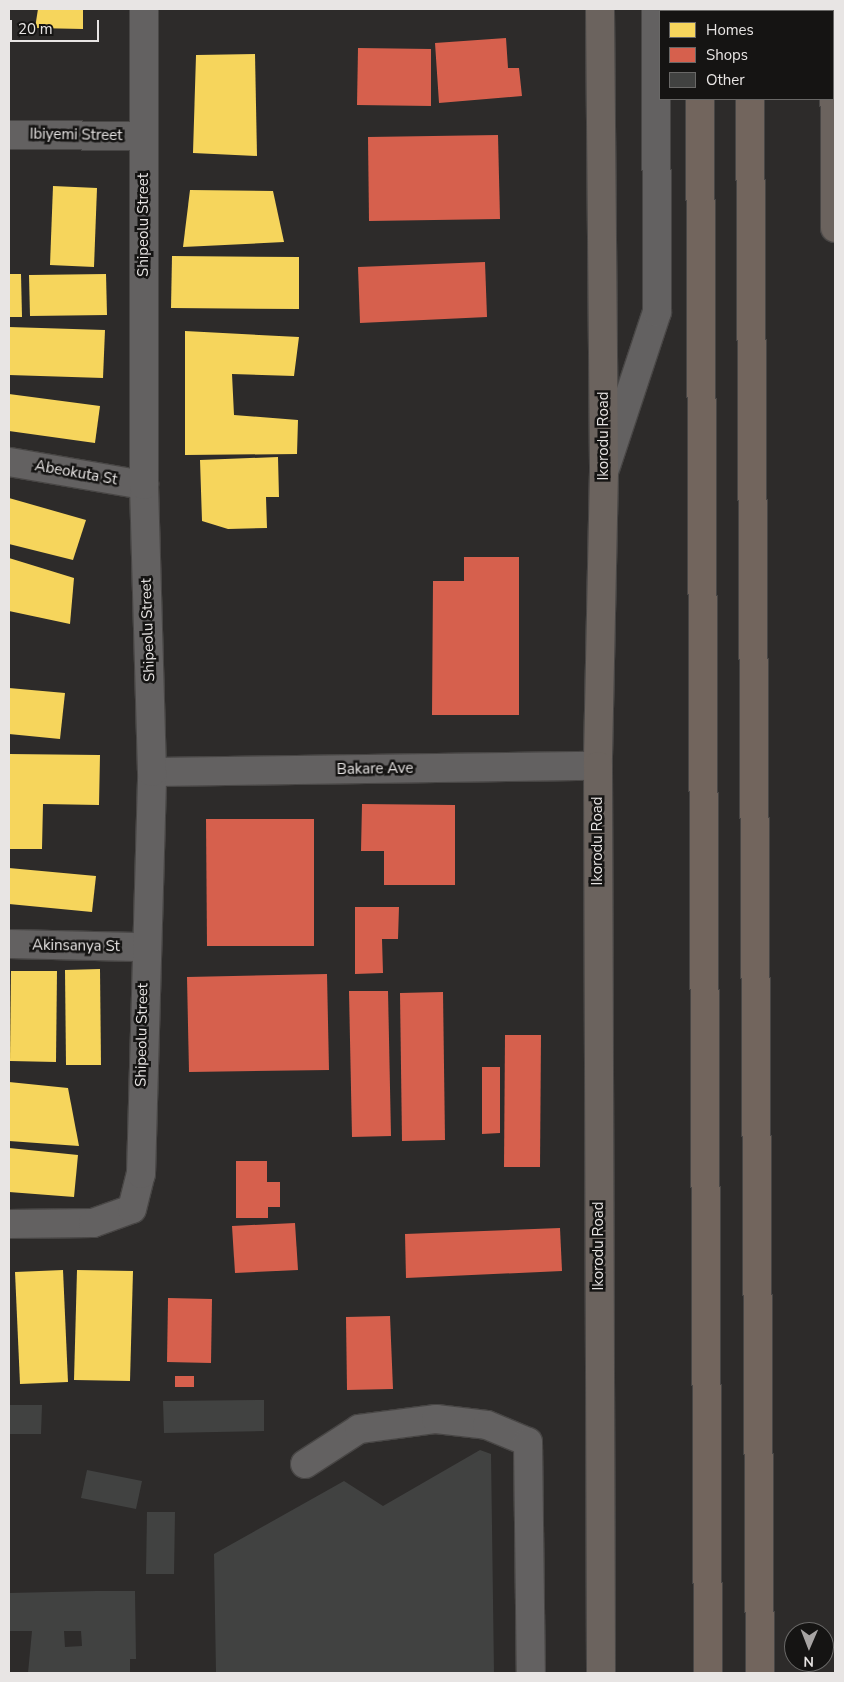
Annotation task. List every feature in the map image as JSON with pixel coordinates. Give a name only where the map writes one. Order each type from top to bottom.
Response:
[{"type":"highway","points":[[700,100],[708,1673]]},
{"type":"highway","points":[[750,100],[760,1673]]},
{"type":"main road","name":"Ikorodu Road","points":[[600,9],[604,471],[598,766],[601,1673]]},
{"type":"main road","points":[[834,9],[835,228]]},
{"type":"street","name":"Shipeolu Street","points":[[9,1224],[93,1222],[132,1209],[141,1174],[144,947],[152,772],[144,485],[144,9]]},
{"type":"street","points":[[604,471],[657,312],[656,9]]},
{"type":"street","name":"Ibiyemi Street","points":[[9,134],[144,136]]},
{"type":"street","name":"Abeokuta St","points":[[9,462],[144,485]]},
{"type":"street","name":"Bakare Ave","points":[[152,772],[598,766]]},
{"type":"street","name":"Akinsanya St","points":[[9,944],[144,947]]},
{"type":"street","points":[[305,1464],[359,1429],[436,1419],[487,1425],[528,1442],[531,1673]]},
{"type":"building: Homes","points":[[38,9],[83,9],[83,29],[35,28]]},
{"type":"building: Homes","points":[[255,54],[257,156],[193,153],[196,55]]},
{"type":"building: Homes","points":[[53,186],[97,188],[94,267],[50,265]]},
{"type":"building: Homes","points":[[190,190],[273,191],[284,242],[183,247]]},
{"type":"building: Homes","points":[[172,256],[299,257],[299,309],[171,308]]},
{"type":"building: Homes","points":[[9,274],[21,274],[22,317],[9,317]]},
{"type":"building: Homes","points":[[106,274],[107,315],[30,316],[29,275]]},
{"type":"building: Homes","points":[[9,327],[105,330],[103,378],[9,375]]},
{"type":"building: Homes","points":[[185,331],[299,337],[294,376],[232,374],[234,415],[298,420],[297,454],[185,455]]},
{"type":"building: Homes","points":[[9,394],[100,406],[95,443],[9,431]]},
{"type":"building: Homes","points":[[278,457],[279,497],[266,497],[267,528],[228,529],[202,521],[200,460]]},
{"type":"building: Homes","points":[[9,498],[86,520],[73,560],[9,544]]},
{"type":"building: Homes","points":[[9,558],[74,578],[70,624],[9,611]]},
{"type":"building: Homes","points":[[9,688],[65,693],[60,739],[9,734]]},
{"type":"building: Homes","points":[[9,754],[100,755],[99,805],[43,804],[42,849],[9,849]]},
{"type":"building: Homes","points":[[9,868],[96,876],[92,912],[9,904]]},
{"type":"building: Homes","points":[[100,969],[101,1065],[66,1065],[65,970]]},
{"type":"building: Homes","points":[[11,971],[57,971],[56,1062],[10,1061]]},
{"type":"building: Homes","points":[[9,1082],[68,1088],[79,1146],[9,1141]]},
{"type":"building: Homes","points":[[9,1148],[78,1155],[74,1197],[9,1192]]},
{"type":"building: Homes","points":[[63,1270],[68,1382],[20,1384],[15,1272]]},
{"type":"building: Homes","points":[[77,1270],[133,1271],[130,1381],[74,1380]]},
{"type":"building: Shops","points":[[506,38],[508,68],[519,68],[522,96],[439,103],[435,43]]},
{"type":"building: Shops","points":[[358,48],[431,49],[431,106],[357,105]]},
{"type":"building: Shops","points":[[498,135],[500,219],[369,221],[368,137]]},
{"type":"building: Shops","points":[[485,262],[487,317],[360,323],[358,267]]},
{"type":"building: Shops","points":[[464,557],[519,557],[519,715],[432,715],[433,581],[464,581]]},
{"type":"building: Shops","points":[[362,804],[455,805],[455,885],[384,885],[384,851],[361,851]]},
{"type":"building: Shops","points":[[206,819],[314,819],[314,946],[207,946]]},
{"type":"building: Shops","points":[[355,907],[399,907],[398,939],[382,939],[383,973],[355,974]]},
{"type":"building: Shops","points":[[327,974],[329,1070],[189,1072],[187,977]]},
{"type":"building: Shops","points":[[349,991],[388,991],[391,1136],[352,1137]]},
{"type":"building: Shops","points":[[443,992],[445,1140],[402,1141],[400,993]]},
{"type":"building: Shops","points":[[505,1035],[541,1035],[540,1167],[504,1167]]},
{"type":"building: Shops","points":[[482,1067],[500,1067],[500,1133],[482,1134]]},
{"type":"building: Shops","points":[[236,1161],[267,1161],[267,1182],[280,1182],[280,1207],[268,1207],[268,1218],[236,1218]]},
{"type":"building: Shops","points":[[295,1223],[298,1270],[235,1273],[232,1226]]},
{"type":"building: Shops","points":[[560,1228],[562,1271],[406,1278],[405,1234]]},
{"type":"building: Shops","points":[[168,1298],[212,1299],[211,1363],[167,1362]]},
{"type":"building: Shops","points":[[390,1316],[393,1389],[347,1390],[346,1317]]},
{"type":"building: Shops","points":[[175,1376],[194,1376],[194,1387],[175,1387]]},
{"type":"building: Other","points":[[264,1400],[264,1431],[164,1433],[163,1401]]},
{"type":"building: Other","points":[[9,1405],[42,1405],[41,1434],[9,1434]]},
{"type":"building: Other","points":[[480,1450],[491,1454],[494,1673],[216,1673],[214,1554],[344,1481],[383,1506]]},
{"type":"building: Other","points":[[87,1470],[142,1481],[136,1509],[81,1498]]},
{"type":"building: Other","points":[[147,1512],[175,1512],[174,1574],[146,1574]]},
{"type":"building: Other","points":[[135,1591],[136,1659],[130,1659],[130,1673],[28,1673],[32,1631],[9,1631],[9,1593]],"holes":[[[64,1631],[81,1631],[82,1646],[65,1647]]]}]
